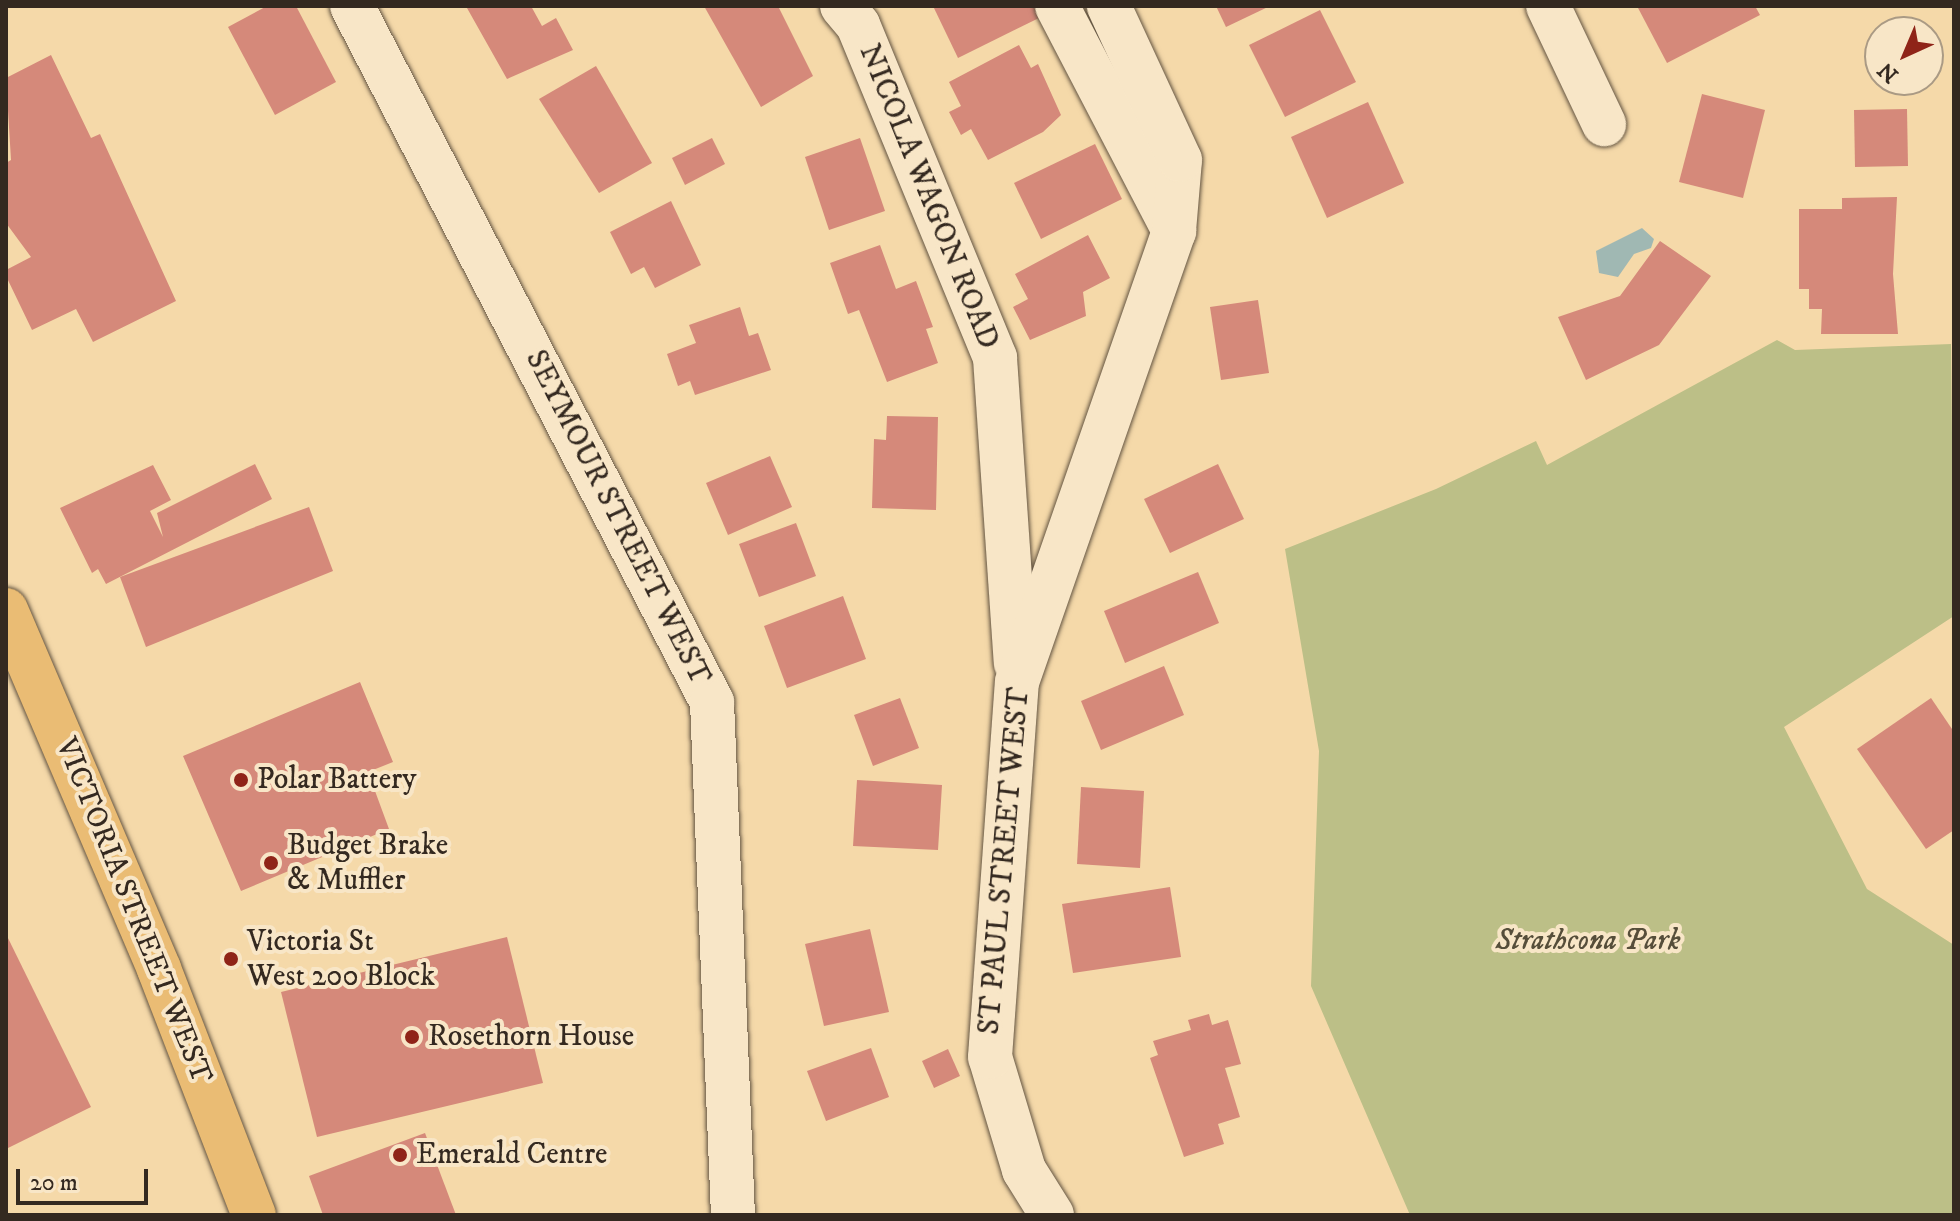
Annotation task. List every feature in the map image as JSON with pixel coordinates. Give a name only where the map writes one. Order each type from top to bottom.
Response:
[{"type":"main road","points":[[6,576],[10,615]]},
{"type":"main road","name":"VICTORIA STREET WEST","points":[[10,615],[254,1215]]},
{"type":"street","name":"SEYMOUR STREET WEST","points":[[352,6],[712,702],[733,1215]]},
{"type":"street","name":"NICOLA WAGON ROAD","points":[[842,6],[858,25],[995,358],[1017,682]]},
{"type":"street","points":[[1057,6],[1174,231]]},
{"type":"street","name":"ST PAUL STREET WEST","points":[[1052,1215],[1024,1170],[990,1057],[1017,682],[1174,231],[1180,160],[1109,6]]},
{"type":"street","points":[[1548,6],[1604,124]]},
{"type":"green space","name":"Strathcona Park","points":[[1777,340],[1795,350],[1951,344],[1954,616],[1784,727],[1867,889],[1954,945],[1954,1215],[1410,1215],[1311,986],[1319,751],[1285,549],[1436,489],[1536,441],[1547,465]]},
{"type":"water","points":[[1642,228],[1654,239],[1651,248],[1634,254],[1618,277],[1599,273],[1596,251]]},
{"type":"building","points":[[267,6],[296,6],[336,82],[275,115],[228,27]]},
{"type":"building","points":[[531,6],[542,26],[556,18],[573,50],[507,79],[467,8]]},
{"type":"building","points":[[704,6],[778,6],[813,76],[761,107]]},
{"type":"building","points":[[933,6],[1034,6],[1039,18],[958,58]]},
{"type":"building","points":[[1216,6],[1270,6],[1226,27]]},
{"type":"building","points":[[1637,6],[1755,6],[1760,15],[1667,63]]},
{"type":"building","points":[[1320,10],[1356,82],[1285,117],[1249,45]]},
{"type":"building","points":[[1019,45],[1031,68],[1038,64],[1061,115],[1043,132],[988,160],[971,129],[961,135],[949,112],[961,106],[949,82]]},
{"type":"building","points":[[51,55],[91,138],[100,134],[176,301],[93,342],[76,309],[32,330],[6,276],[6,270],[31,257],[6,223],[6,163],[11,160],[6,78]]},
{"type":"building","points":[[596,66],[652,163],[599,193],[539,99]]},
{"type":"building","points":[[1702,94],[1765,110],[1743,198],[1679,182]]},
{"type":"building","points":[[1368,102],[1404,183],[1327,218],[1291,137]]},
{"type":"building","points":[[1907,109],[1908,166],[1855,167],[1854,110]]},
{"type":"building","points":[[712,138],[725,164],[685,185],[672,158]]},
{"type":"building","points":[[860,138],[885,211],[829,230],[805,157]]},
{"type":"building","points":[[1095,144],[1122,199],[1041,239],[1014,183]]},
{"type":"building","points":[[1897,197],[1893,274],[1898,334],[1821,334],[1822,309],[1809,309],[1809,289],[1799,289],[1799,209],[1842,209],[1842,198]]},
{"type":"building","points":[[671,201],[701,265],[655,288],[644,267],[631,274],[610,232]]},
{"type":"building","points":[[1088,235],[1110,278],[1083,292],[1086,316],[1030,340],[1013,307],[1028,299],[1015,274]]},
{"type":"building","points":[[1660,241],[1711,276],[1659,345],[1586,380],[1558,317],[1620,296]]},
{"type":"building","points":[[880,245],[896,289],[916,281],[933,327],[926,329],[938,363],[887,382],[859,310],[848,314],[830,263]]},
{"type":"building","points":[[1258,300],[1269,373],[1221,380],[1210,307]]},
{"type":"building","points":[[740,307],[749,336],[758,333],[771,370],[695,395],[690,381],[678,386],[667,354],[696,343],[689,325]]},
{"type":"building","points":[[887,416],[938,417],[936,510],[872,508],[874,439],[886,440]]},
{"type":"building","points":[[770,456],[792,507],[728,535],[706,483]]},
{"type":"building","points":[[255,464],[272,499],[106,584],[98,569],[92,573],[60,508],[153,465],[171,500],[150,511],[163,537],[157,513]]},
{"type":"building","points":[[1218,464],[1244,519],[1170,553],[1144,499]]},
{"type":"building","points":[[309,507],[333,571],[146,647],[120,577]]},
{"type":"building","points":[[796,523],[816,576],[759,597],[739,544]]},
{"type":"building","points":[[1198,572],[1219,623],[1125,663],[1104,611]]},
{"type":"building","points":[[843,596],[866,659],[787,688],[764,626]]},
{"type":"building","points":[[1164,666],[1184,715],[1101,750],[1081,701]]},
{"type":"building","points":[[360,682],[393,762],[368,772],[389,829],[241,891],[183,756]]},
{"type":"building","points":[[900,698],[919,748],[873,766],[854,715]]},
{"type":"building","points":[[1931,698],[1954,732],[1954,830],[1926,849],[1857,749]]},
{"type":"building","points":[[857,780],[942,785],[938,850],[853,846]]},
{"type":"building","points":[[1081,787],[1144,791],[1140,868],[1077,864]]},
{"type":"building","points":[[1170,887],[1181,957],[1073,973],[1062,904]]},
{"type":"building","points":[[870,929],[889,1012],[824,1026],[805,944]]},
{"type":"building","points":[[6,934],[91,1107],[6,1149]]},
{"type":"building","name":"Rosethorn House","points":[[507,937],[543,1083],[317,1137],[281,992]]},
{"type":"building","points":[[1209,1014],[1212,1025],[1228,1020],[1241,1064],[1225,1068],[1240,1117],[1218,1124],[1224,1144],[1184,1157],[1150,1058],[1158,1055],[1153,1041],[1191,1030],[1188,1020]]},
{"type":"building","points":[[871,1048],[889,1097],[826,1121],[807,1071]]},
{"type":"building","points":[[948,1049],[960,1076],[934,1088],[922,1061]]},
{"type":"building","name":"Emerald Centre","points":[[425,1133],[456,1215],[323,1215],[309,1176]]},
{"type":"place","name":"Polar Battery","points":[[241,780]]},
{"type":"place","name":"Budget Brake & Muffler","points":[[271,863]]},
{"type":"place","name":"Victoria St West 200 Block","points":[[231,959]]},
{"type":"place","name":"Rosethorn House","points":[[412,1037]]},
{"type":"place","name":"Emerald Centre","points":[[400,1155]]}]
